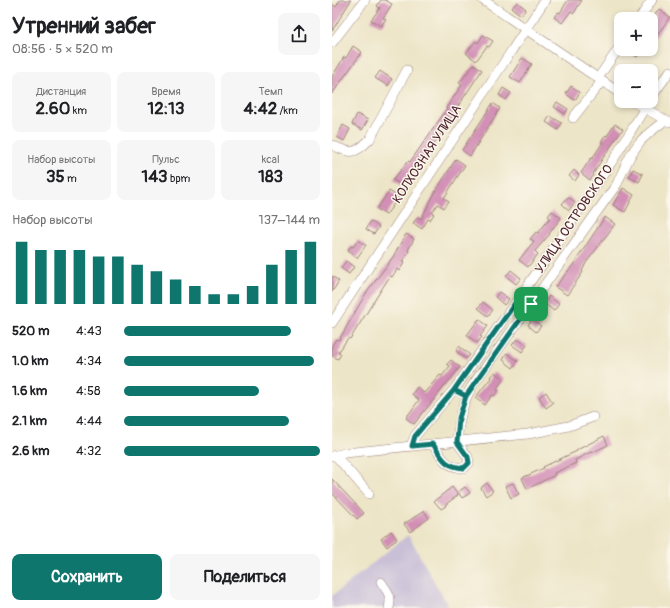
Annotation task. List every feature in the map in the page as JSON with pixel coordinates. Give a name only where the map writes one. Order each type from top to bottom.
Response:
[{"type":"street","points":[[332,43],[365,0]]},
{"type":"street","points":[[483,0],[614,89]]},
{"type":"street","name":"КОЛХОЗНАЯ УЛИЦА","points":[[332,323],[544,0]]},
{"type":"street","points":[[644,12],[652,0]]},
{"type":"street","points":[[573,118],[614,56]]},
{"type":"street","points":[[332,145],[347,152],[353,152],[363,146],[370,138],[407,70]]},
{"type":"street","points":[[658,88],[670,71]]},
{"type":"street","points":[[412,446],[415,436],[454,390],[542,265],[615,157],[644,108]]},
{"type":"street","points":[[650,108],[667,121]]},
{"type":"street","name":"УЛИЦА ОСТРОВСКОГО","points":[[457,442],[459,418],[466,396],[617,184],[630,157],[639,143],[650,131],[667,121]]},
{"type":"street","points":[[542,265],[550,277]]},
{"type":"street","points":[[523,292],[526,294],[531,304]]},
{"type":"street","points":[[454,390],[466,396]]},
{"type":"street","points":[[333,456],[528,434],[569,426],[593,417]]},
{"type":"street","points":[[433,444],[448,464],[455,467],[464,468],[469,463],[468,457],[457,442]]},
{"type":"street","points":[[333,456],[369,494]]},
{"type":"street","points":[[381,582],[389,594],[391,601],[388,608]]},
{"type":"shaded area","points":[[408,535],[447,604],[442,608],[332,608],[332,596]]},
{"type":"building","points":[[340,0],[351,0],[332,31],[332,4],[336,7]]},
{"type":"building","points":[[381,0],[385,0],[392,4],[383,18],[386,19],[381,26],[371,20],[380,8],[377,6]]},
{"type":"building","points":[[568,0],[582,0],[574,13],[571,11],[562,23],[554,17],[558,12],[560,13]]},
{"type":"building","points":[[517,2],[526,9],[521,15],[512,8]]},
{"type":"building","points":[[659,9],[670,17],[658,34],[658,12]]},
{"type":"building","points":[[483,35],[493,41],[489,47],[487,46],[476,61],[466,53],[476,41],[478,43]]},
{"type":"building","points":[[353,46],[362,52],[332,94],[332,77],[344,57],[346,58]]},
{"type":"building","points":[[522,58],[532,64],[520,83],[510,77]]},
{"type":"building","points":[[474,64],[482,70],[422,162],[421,161],[413,172],[410,170],[404,179],[407,181],[403,186],[393,180],[408,161],[410,162],[462,85],[459,83]]},
{"type":"building","points":[[380,71],[392,79],[388,86],[375,78]]},
{"type":"building","points":[[571,86],[580,92],[575,100],[566,94]]},
{"type":"building","points":[[503,88],[511,93],[506,100],[499,95]]},
{"type":"building","points":[[557,102],[568,109],[565,114],[554,107]]},
{"type":"building","points":[[493,103],[500,108],[470,156],[462,150]]},
{"type":"building","points":[[357,114],[368,120],[362,130],[352,124]]},
{"type":"building","points":[[550,116],[562,123],[558,130],[546,122]]},
{"type":"building","points":[[615,124],[623,129],[606,153],[590,180],[581,173],[603,142],[601,142]]},
{"type":"building","points":[[343,125],[350,129],[344,141],[337,137]]},
{"type":"building","points":[[456,159],[465,165],[444,198],[449,201],[444,208],[438,204],[432,213],[434,214],[430,220],[428,219],[422,229],[413,223],[418,217],[421,219],[437,189]]},
{"type":"building","points":[[633,169],[643,174],[639,182],[629,177]]},
{"type":"building","points":[[574,170],[579,175],[575,181],[569,176]]},
{"type":"building","points":[[623,188],[634,195],[625,212],[613,205]]},
{"type":"building","points":[[389,191],[399,197],[386,215],[377,209]]},
{"type":"building","points":[[568,197],[575,202],[569,210],[562,204]]},
{"type":"building","points":[[552,211],[561,218],[550,234],[535,251],[538,254],[528,267],[519,260],[534,241],[530,239],[536,232],[538,233],[550,218],[548,216]]},
{"type":"building","points":[[605,217],[615,224],[586,263],[582,271],[583,272],[567,295],[555,287],[573,265]]},
{"type":"building","points":[[371,221],[379,227],[374,234],[366,229]]},
{"type":"building","points":[[406,234],[414,239],[402,262],[404,263],[399,271],[397,269],[392,277],[390,276],[350,339],[348,338],[338,353],[341,354],[338,359],[332,356],[332,346],[336,339],[339,340],[365,295],[393,257]]},
{"type":"building","points":[[358,240],[366,245],[357,258],[348,251]]},
{"type":"building","points":[[346,261],[354,267],[349,274],[341,268]]},
{"type":"building","points":[[511,270],[521,278],[516,284],[506,276]]},
{"type":"building","points":[[332,276],[339,281],[332,292]]},
{"type":"building","points":[[499,292],[509,299],[504,305],[495,297]]},
{"type":"building","points":[[549,296],[559,304],[554,311],[544,303]]},
{"type":"building","points":[[483,302],[493,310],[488,316],[478,308]]},
{"type":"building","points":[[479,319],[488,326],[480,336],[482,337],[477,343],[467,335]]},
{"type":"building","points":[[532,319],[541,326],[536,332],[528,325]]},
{"type":"building","points":[[517,339],[527,345],[522,352],[512,345]]},
{"type":"building","points":[[459,346],[470,355],[466,359],[456,351]]},
{"type":"building","points":[[507,353],[518,361],[513,368],[503,360]]},
{"type":"building","points":[[451,360],[460,367],[414,424],[406,418],[419,400],[412,394],[417,387],[424,393],[440,375],[442,376],[450,366],[447,364]]},
{"type":"building","points":[[494,372],[504,379],[496,389],[499,390],[494,396],[492,395],[485,405],[475,398]]},
{"type":"building","points":[[546,392],[553,403],[546,408],[539,397]]},
{"type":"building","points":[[604,436],[608,445],[575,460],[576,463],[554,473],[555,475],[527,489],[522,478]]},
{"type":"building","points":[[332,479],[364,513],[357,519],[332,493]]},
{"type":"building","points":[[487,483],[493,491],[486,496],[481,488]]},
{"type":"building","points":[[513,483],[519,494],[511,498],[505,486]]},
{"type":"building","points":[[452,487],[458,495],[441,509],[434,501]]},
{"type":"building","points":[[465,487],[470,493],[462,498],[458,492]]},
{"type":"building","points":[[424,511],[429,518],[410,532],[404,524]]},
{"type":"building","points":[[391,531],[397,539],[387,547],[381,539]]},
{"type":"route","points":[[531,304],[466,396],[454,390],[415,436],[412,446],[433,444],[448,464],[455,467],[464,468],[469,463],[468,457],[457,442],[459,418],[466,396],[454,390],[523,292],[528,297],[531,304]]}]
